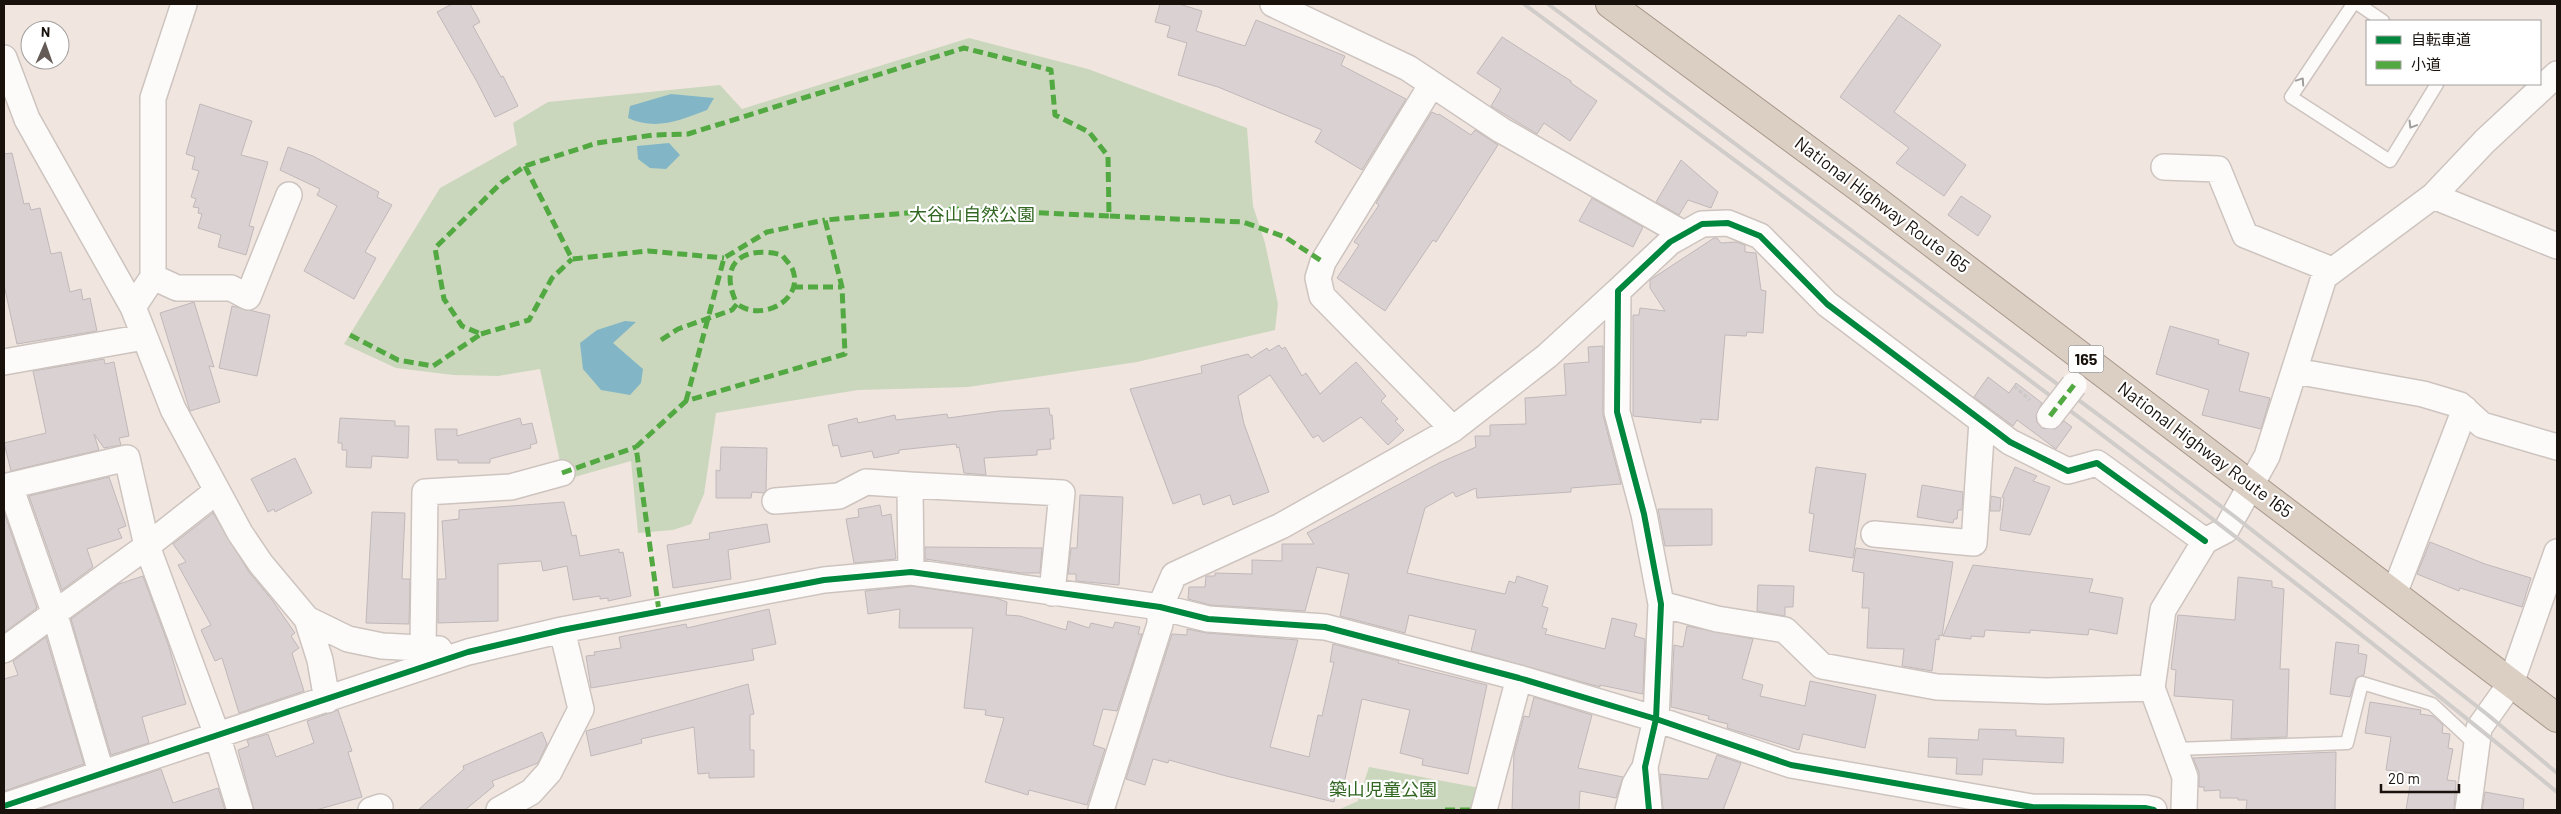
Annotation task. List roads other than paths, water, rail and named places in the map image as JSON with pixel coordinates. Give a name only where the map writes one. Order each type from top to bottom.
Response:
[{"type":"highway","name":"National Highway Route 165","points":[[1610,4],[1865,192],[2557,718]]},
{"type":"street","points":[[133,307],[153,277],[153,98],[184,4]]},
{"type":"street","points":[[1273,4],[1408,68],[1501,130],[1682,234]]},
{"type":"street","points":[[4,58],[15,119],[133,307],[173,409],[217,491],[251,549],[307,619],[320,660],[327,700]]},
{"type":"street","points":[[2184,810],[2186,777],[2152,688],[2163,610],[2205,541],[2226,530],[2267,456],[2296,371],[2324,277],[2433,196],[2485,141],[2557,74]]},
{"type":"street","points":[[1432,84],[1323,262],[1318,278],[1322,296],[1453,429]]},
{"type":"street","points":[[2164,166],[2218,169],[2246,236],[2332,270]]},
{"type":"street","points":[[153,277],[177,288],[231,288],[248,296],[289,195]]},
{"type":"street","points":[[2433,196],[2557,246]]},
{"type":"street","points":[[1101,810],[1160,624],[1160,607],[1174,575],[1282,526],[1453,429],[1547,356],[1682,234],[1702,224],[1728,223],[1760,236],[1828,304],[2010,442],[2068,471],[2098,463],[2205,541]]},
{"type":"street","points":[[1618,291],[1618,412],[1644,514],[1661,604],[1656,719],[1645,767],[1635,784],[1628,810]]},
{"type":"street","points":[[4,362],[144,337]]},
{"type":"street","points":[[2296,371],[2423,394],[2460,405],[2482,425],[2557,447]]},
{"type":"street","points":[[2050,416],[2074,385]]},
{"type":"street","points":[[2394,594],[2465,409]]},
{"type":"street","points":[[1874,534],[1974,543],[1982,421]]},
{"type":"street","points":[[101,772],[54,612],[7,486],[127,458],[147,546],[217,736],[240,810]]},
{"type":"street","points":[[423,648],[425,492],[511,487],[562,473]]},
{"type":"street","points":[[775,502],[839,496],[866,482],[1062,492],[1052,593]]},
{"type":"street","points":[[910,485],[911,572]]},
{"type":"street","points":[[4,650],[147,546],[217,491]]},
{"type":"street","points":[[2468,810],[2475,744],[2479,728],[2511,683],[2557,552]]},
{"type":"street","points":[[4,806],[101,772],[217,736],[468,652],[562,630],[824,580],[911,572],[1160,607],[1208,618],[1325,627],[1519,678],[1656,719],[1791,765],[2032,807],[2145,808],[2154,810]]},
{"type":"street","points":[[1661,604],[1717,619],[1785,630],[1822,666],[1937,687],[2047,691],[2152,688]]},
{"type":"street","points":[[307,619],[348,639],[382,646],[468,652]]},
{"type":"street","points":[[499,810],[533,801],[581,709],[562,630]]},
{"type":"street","points":[[1484,810],[1519,678]]},
{"type":"street","points":[[1645,767],[1649,810]]},
{"type":"lane","points":[[2353,4],[2291,97],[2390,162],[2436,85]]},
{"type":"lane","points":[[2358,4],[2382,20]]},
{"type":"lane","points":[[2175,749],[2348,743],[2362,683],[2432,704],[2475,744]]},
{"type":"water","points":[[671,94],[714,98],[707,110],[668,123],[648,124],[628,118],[630,106]]},
{"type":"water","points":[[669,143],[680,155],[666,169],[650,168],[638,159],[637,146]]},
{"type":"water","points":[[625,321],[636,322],[613,343],[643,369],[641,383],[630,395],[601,390],[583,369],[580,343],[597,330]]},
{"type":"railway","points":[[1524,4],[1915,294],[2174,490],[2303,589],[2557,792]]},
{"type":"railway","points":[[1548,4],[2234,516],[2488,715],[2557,773]]},
{"type":"park label","name":"大谷山自然公園","points":[[972,215]]},
{"type":"park label","name":"築山児童公園","points":[[1383,790]]}]
